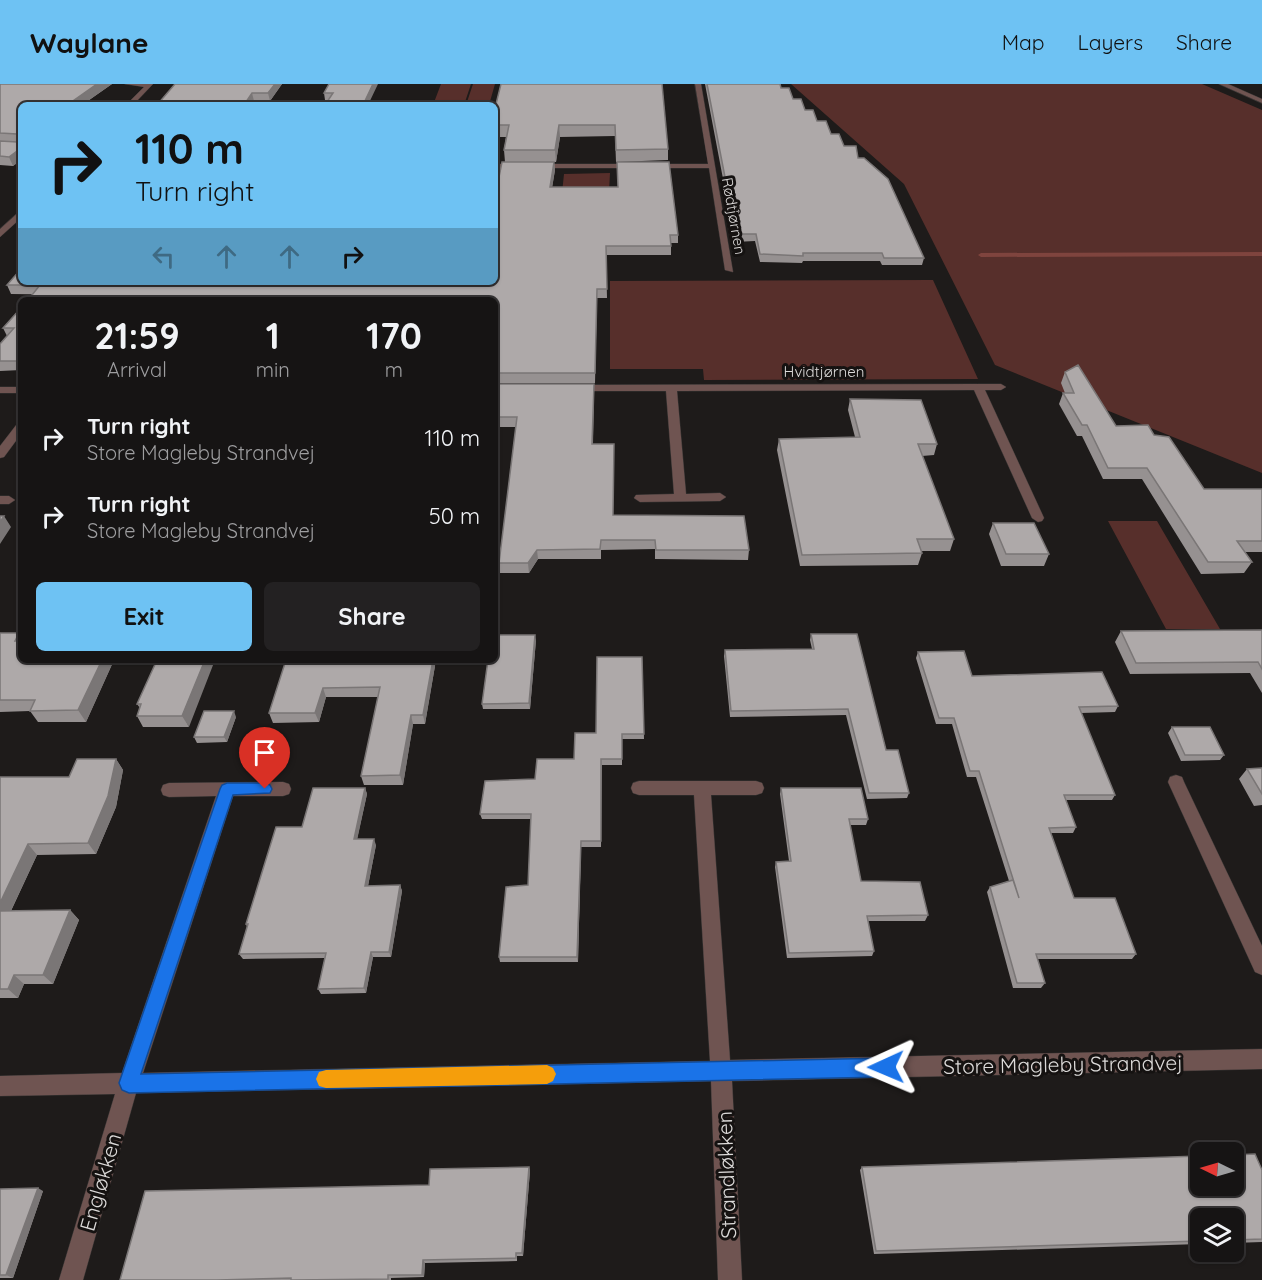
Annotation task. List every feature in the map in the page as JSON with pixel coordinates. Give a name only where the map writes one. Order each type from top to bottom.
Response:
[{"type":"street","points":[[128,84],[149,84]]},
{"type":"street","points":[[132,102],[149,84]]},
{"type":"street","name":"Rødtjørnen","points":[[698,84],[730,270]]},
{"type":"street","points":[[1222,84],[1262,100]]},
{"type":"street","name":"Rødtjørnen","points":[[498,166],[712,166]]},
{"type":"street","points":[[0,234],[18,216]]},
{"type":"street","points":[[978,387],[1038,518]]},
{"type":"street","name":"Hvidtjørnen","points":[[564,388],[1001,387]]},
{"type":"street","points":[[671,388],[680,497]]},
{"type":"street","points":[[0,390],[18,390]]},
{"type":"street","points":[[0,454],[18,430]]},
{"type":"street","points":[[640,498],[720,497]]},
{"type":"street","points":[[1176,782],[1262,966]]},
{"type":"street","points":[[639,788],[756,788]]},
{"type":"street","points":[[702,788],[721,1071]]},
{"type":"street","points":[[129,1083],[227,789]]},
{"type":"street","points":[[170,790],[283,789]]},
{"type":"street","name":"Store Magleby Strandvej","points":[[0,1086],[1262,1059]]},
{"type":"street","name":"Strandløkken","points":[[721,1071],[730,1280]]},
{"type":"street","name":"Engløkken","points":[[71,1280],[129,1083]]},
{"type":"shaded area","points":[[441,84],[471,84],[465,102],[434,102]]},
{"type":"shaded area","points":[[473,84],[495,84],[490,102],[467,102]]},
{"type":"shaded area","points":[[791,84],[1202,84],[1262,110],[1262,473],[995,365],[904,184]]},
{"type":"shaded area","points":[[610,173],[609,192],[562,193],[564,174]]},
{"type":"shaded area","points":[[933,280],[978,379],[704,380],[703,369],[610,369],[610,281]]},
{"type":"shaded area","points":[[1108,521],[1157,521],[1220,629],[1166,629]]},
{"type":"building","points":[[0,84],[97,84],[71,102],[18,102],[18,135],[0,133]]},
{"type":"building","points":[[175,84],[275,84],[268,93],[252,93],[246,102],[160,102]]},
{"type":"building","points":[[329,84],[373,84],[364,102],[327,102],[333,93],[324,93]]},
{"type":"building","points":[[501,84],[662,84],[668,149],[616,150],[615,125],[559,125],[555,150],[504,150],[509,125],[498,125],[496,102]]},
{"type":"building","points":[[707,84],[780,84],[781,88],[789,88],[793,99],[801,99],[805,110],[813,110],[817,121],[826,121],[831,134],[839,134],[844,146],[856,146],[858,158],[864,158],[888,179],[924,258],[884,258],[882,253],[803,253],[803,256],[760,254],[756,234],[736,234]]},
{"type":"building","points":[[18,139],[18,150],[9,157],[0,156],[0,141],[17,142]]},
{"type":"building","points":[[502,162],[554,162],[550,187],[618,187],[617,162],[669,162],[678,235],[670,235],[671,246],[606,246],[607,289],[597,289],[595,373],[498,373],[498,297],[30,297],[40,285],[498,285],[498,182]]},
{"type":"building","points":[[18,272],[18,285],[7,285]]},
{"type":"building","points":[[18,311],[18,361],[0,361],[0,344],[14,328],[3,328]]},
{"type":"building","points":[[1078,365],[1116,426],[1148,425],[1154,435],[1169,437],[1204,489],[1262,489],[1262,541],[1237,541],[1252,562],[1208,562],[1147,468],[1108,468],[1087,425],[1082,425],[1063,393],[1074,393],[1065,372]]},
{"type":"building","points":[[498,384],[594,384],[592,444],[614,444],[613,515],[744,516],[749,550],[656,550],[655,540],[601,540],[600,549],[537,550],[528,563],[499,563],[517,417],[498,417]]},
{"type":"building","points":[[850,399],[921,400],[937,444],[918,444],[954,539],[917,539],[922,553],[802,555],[779,439],[860,437]]},
{"type":"building","points":[[993,523],[1034,523],[1049,554],[1006,554]]},
{"type":"building","points":[[1262,630],[1262,669],[1258,662],[1136,663],[1121,631]]},
{"type":"building","points":[[0,633],[18,633],[15,641],[18,641],[18,663],[101,663],[78,710],[30,711],[35,700],[0,700]]},
{"type":"building","points":[[811,634],[857,634],[886,750],[898,750],[909,793],[869,793],[848,709],[731,711],[725,650],[814,649]]},
{"type":"building","points":[[498,635],[535,635],[529,703],[482,704],[488,663],[498,663]]},
{"type":"building","points":[[964,651],[972,676],[1102,672],[1118,706],[1079,707],[1115,795],[1064,795],[1076,827],[1049,828],[1074,898],[1115,898],[1136,954],[1036,954],[1045,983],[1017,983],[990,887],[1013,880],[1019,898],[979,771],[970,771],[954,718],[939,718],[918,652]]},
{"type":"building","points":[[597,657],[642,657],[644,734],[622,734],[622,759],[601,759],[601,841],[581,841],[577,957],[499,957],[506,887],[528,885],[531,814],[480,814],[485,781],[535,779],[537,759],[574,759],[575,733],[596,733]]},
{"type":"building","points":[[156,663],[204,663],[182,716],[137,716],[141,704],[137,704]]},
{"type":"building","points":[[285,663],[432,663],[423,715],[411,715],[400,775],[361,776],[380,687],[323,688],[315,713],[269,713]]},
{"type":"building","points":[[204,711],[234,711],[224,737],[194,737]]},
{"type":"building","points":[[1172,727],[1210,727],[1224,755],[1185,755]]},
{"type":"building","points":[[77,759],[116,759],[108,796],[88,843],[28,844],[0,903],[0,777],[69,777]]},
{"type":"building","points":[[1262,768],[1262,794],[1247,769]]},
{"type":"building","points":[[313,788],[365,788],[354,839],[374,839],[365,886],[400,885],[389,952],[371,952],[364,988],[318,989],[326,953],[239,954],[276,827],[302,827]]},
{"type":"building","points":[[781,788],[861,788],[868,819],[849,819],[861,881],[920,882],[928,915],[867,916],[874,951],[789,953],[776,862],[791,861]]},
{"type":"building","points":[[70,910],[43,975],[14,975],[8,989],[0,989],[0,911]]},
{"type":"building","points":[[1244,1154],[1255,1154],[1262,1170],[1262,1239],[1244,1240],[1244,1208],[1190,1208],[1190,1241],[876,1251],[862,1167],[1190,1156],[1190,1196],[1244,1196]]},
{"type":"building","points":[[529,1167],[522,1253],[516,1253],[516,1258],[423,1260],[422,1275],[388,1275],[388,1279],[120,1280],[145,1191],[429,1185],[430,1169]]},
{"type":"building","points":[[38,1188],[6,1275],[0,1275],[0,1189]]},
{"type":"waterway","points":[[981,255],[1262,254]]},
{"type":"slow traffic","points":[[326,1079],[547,1074]]},
{"type":"route","points":[[265,789],[227,789],[129,1083],[886,1067]]}]
